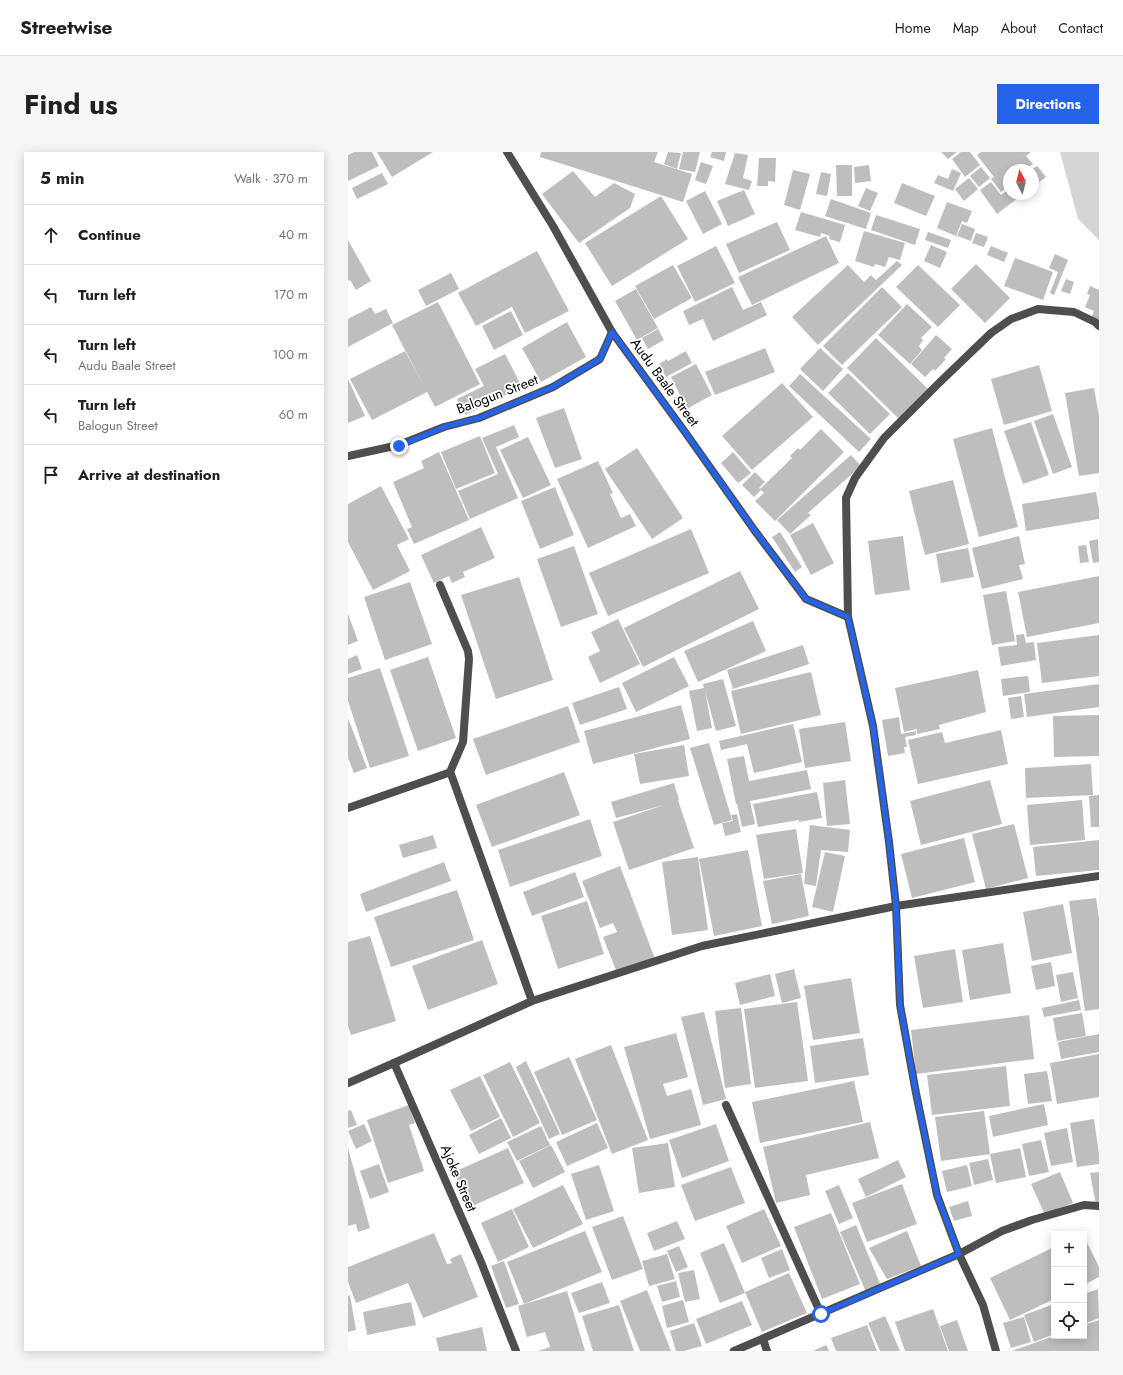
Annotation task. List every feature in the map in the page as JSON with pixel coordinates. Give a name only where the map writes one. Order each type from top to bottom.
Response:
[{"type":"street","name":"Audu Baale Street","points":[[507,152],[553,226],[612,332],[755,531],[806,599],[848,617]]},
{"type":"street","points":[[996,1351],[983,1305],[959,1254],[937,1195],[900,1005],[896,906],[889,842],[873,726],[848,617],[845,538],[846,498],[855,478],[884,438],[991,333],[1011,319],[1038,309],[1074,312],[1095,322],[1099,326]]},
{"type":"street","name":"Balogun Street","points":[[348,456],[399,446],[444,427],[479,418],[553,387],[600,359],[612,332]]},
{"type":"street","points":[[440,585],[468,651],[463,742],[450,772],[532,1001]]},
{"type":"street","points":[[348,808],[450,772]]},
{"type":"street","points":[[348,1082],[532,1001],[702,946],[896,906],[1099,876]]},
{"type":"street","name":"Ajoke Street","points":[[394,1063],[481,1262],[516,1351]]},
{"type":"street","points":[[726,1105],[821,1314]]},
{"type":"street","points":[[734,1351],[959,1254],[1002,1231],[1032,1220],[1084,1205],[1099,1206]]},
{"type":"street","points":[[763,1339],[767,1351]]},
{"type":"shaded area","points":[[1060,152],[1099,152],[1099,240],[1078,219]]},
{"type":"building","points":[[354,152],[372,152],[379,166],[348,181],[348,155]]},
{"type":"building","points":[[377,152],[433,152],[392,177]]},
{"type":"building","points":[[541,152],[658,152],[654,162],[692,174],[683,202],[540,157]]},
{"type":"building","points":[[668,152],[681,153],[677,169],[664,164]]},
{"type":"building","points":[[683,152],[700,152],[695,172],[679,169]]},
{"type":"building","points":[[712,152],[726,152],[724,161],[710,157]]},
{"type":"building","points":[[941,152],[957,152],[948,159]]},
{"type":"building","points":[[961,152],[970,152],[980,165],[965,177],[952,159]]},
{"type":"building","points":[[981,152],[1031,152],[1026,156],[1033,164],[1003,164],[1003,190],[1001,192],[991,179],[994,177],[977,155]]},
{"type":"building","points":[[735,153],[748,155],[743,178],[752,181],[749,190],[725,184]]},
{"type":"building","points":[[759,158],[776,158],[775,182],[768,181],[768,186],[757,186]]},
{"type":"building","points":[[701,162],[713,166],[706,184],[695,180]]},
{"type":"building","points":[[836,165],[852,165],[852,196],[837,196]]},
{"type":"building","points":[[869,165],[871,181],[855,183],[854,167]]},
{"type":"building","points":[[981,167],[990,178],[979,187],[970,176]]},
{"type":"building","points":[[1039,168],[1046,177],[1039,182]]},
{"type":"building","points":[[952,169],[961,173],[953,191],[934,183],[938,175],[948,179]]},
{"type":"building","points":[[793,170],[810,174],[800,210],[784,205]]},
{"type":"building","points":[[573,171],[595,197],[614,183],[635,194],[630,208],[579,243],[542,194]]},
{"type":"building","points":[[821,172],[831,174],[827,196],[816,194]]},
{"type":"building","points":[[382,173],[388,184],[357,199],[352,188]]},
{"type":"building","points":[[969,178],[978,189],[964,201],[955,189]]},
{"type":"building","points":[[991,182],[1001,195],[1003,194],[1003,200],[1015,200],[997,214],[980,190]]},
{"type":"building","points":[[902,183],[935,196],[926,216],[894,203]]},
{"type":"building","points":[[866,188],[878,193],[870,211],[858,206]]},
{"type":"building","points":[[744,190],[755,214],[728,226],[717,201]]},
{"type":"building","points":[[705,191],[722,224],[703,234],[686,201]]},
{"type":"building","points":[[661,196],[688,239],[612,286],[585,243]]},
{"type":"building","points":[[831,199],[871,213],[866,229],[825,216]]},
{"type":"building","points":[[947,202],[972,211],[967,223],[962,221],[956,236],[937,228]]},
{"type":"building","points":[[801,212],[845,225],[840,242],[829,239],[830,236],[821,233],[820,237],[795,230]]},
{"type":"building","points":[[876,215],[920,229],[915,245],[871,230]]},
{"type":"building","points":[[777,222],[790,250],[739,273],[726,244]]},
{"type":"building","points":[[962,224],[975,229],[971,241],[957,236]]},
{"type":"building","points":[[864,231],[905,243],[900,260],[889,257],[885,267],[875,264],[874,267],[855,261]]},
{"type":"building","points":[[928,232],[951,240],[948,248],[925,240]]},
{"type":"building","points":[[976,233],[988,237],[984,247],[972,243]]},
{"type":"building","points":[[826,236],[839,263],[752,305],[738,277]]},
{"type":"building","points":[[348,240],[371,281],[356,290],[350,280],[348,281]]},
{"type":"building","points":[[931,245],[947,252],[940,268],[924,261]]},
{"type":"building","points":[[716,246],[735,283],[695,302],[677,266]]},
{"type":"building","points":[[991,246],[1008,253],[1004,262],[987,255]]},
{"type":"building","points":[[537,251],[569,311],[525,333],[512,307],[476,326],[458,293]]},
{"type":"building","points":[[1055,254],[1068,260],[1054,295],[1050,293],[1058,272],[1049,268]]},
{"type":"building","points":[[1015,258],[1053,272],[1043,300],[1004,286]]},
{"type":"building","points":[[897,261],[902,265],[818,345],[792,317],[848,265],[864,282],[871,275],[876,280]]},
{"type":"building","points":[[976,264],[1010,298],[985,323],[951,289]]},
{"type":"building","points":[[673,265],[692,298],[654,319],[635,286]]},
{"type":"building","points":[[918,265],[960,305],[938,327],[896,287]]},
{"type":"building","points":[[451,273],[459,289],[426,306],[418,290]]},
{"type":"building","points":[[1066,279],[1074,282],[1070,294],[1061,291]]},
{"type":"building","points":[[1090,286],[1099,290],[1099,322],[1091,318],[1094,311],[1085,307],[1090,295],[1087,294]]},
{"type":"building","points":[[732,287],[743,310],[761,302],[767,315],[713,341],[703,319],[689,325],[683,311]]},
{"type":"building","points":[[882,287],[902,307],[842,365],[823,346]]},
{"type":"building","points":[[636,289],[658,328],[637,340],[615,301]]},
{"type":"building","points":[[438,302],[480,384],[435,407],[427,392],[372,420],[350,379],[405,351],[426,390],[392,325]]},
{"type":"building","points":[[907,304],[932,327],[921,338],[923,340],[919,346],[922,350],[910,364],[878,335]]},
{"type":"building","points":[[371,307],[375,314],[386,309],[393,323],[348,347],[348,319]]},
{"type":"building","points":[[511,311],[523,335],[494,350],[482,326]]},
{"type":"building","points":[[567,322],[586,357],[541,382],[522,348]]},
{"type":"building","points":[[658,329],[664,340],[648,349],[642,338]]},
{"type":"building","points":[[936,335],[952,349],[944,358],[946,359],[935,371],[933,369],[925,377],[911,364]]},
{"type":"building","points":[[876,338],[929,390],[900,420],[847,368]]},
{"type":"building","points":[[765,348],[775,372],[715,395],[705,372]]},
{"type":"building","points":[[820,348],[843,369],[823,391],[800,369]]},
{"type":"building","points":[[686,351],[692,363],[666,377],[659,364],[667,359],[668,361]]},
{"type":"building","points":[[505,354],[522,387],[465,415],[457,399],[484,386],[475,369]]},
{"type":"building","points":[[696,364],[712,395],[683,411],[675,397],[680,395],[671,377]]},
{"type":"building","points":[[1039,365],[1052,411],[1004,425],[991,379]]},
{"type":"building","points":[[848,373],[890,414],[870,434],[828,393]]},
{"type":"building","points":[[800,374],[871,439],[859,452],[789,386]]},
{"type":"building","points":[[348,379],[365,416],[348,423]]},
{"type":"building","points":[[782,383],[813,417],[752,470],[722,436]]},
{"type":"building","points":[[1094,388],[1099,416],[1099,473],[1079,476],[1065,393]]},
{"type":"building","points":[[564,408],[582,459],[555,468],[536,418]]},
{"type":"building","points":[[1053,414],[1072,467],[1053,474],[1034,421]]},
{"type":"building","points":[[1031,422],[1049,475],[1023,484],[1004,431]]},
{"type":"building","points":[[514,425],[519,437],[496,447],[518,498],[470,519],[458,491],[498,474],[482,438]]},
{"type":"building","points":[[992,428],[1018,527],[979,537],[953,439]]},
{"type":"building","points":[[821,429],[844,452],[775,521],[755,501],[764,493],[761,490],[754,497],[742,485],[755,472],[765,482],[759,488],[760,489],[792,458],[790,456],[798,448],[800,450]]},
{"type":"building","points":[[480,436],[495,473],[456,489],[441,452]]},
{"type":"building","points":[[528,437],[551,485],[523,498],[500,450]]},
{"type":"building","points":[[637,448],[683,518],[652,539],[605,469]]},
{"type":"building","points":[[439,452],[469,520],[414,544],[407,529],[412,527],[393,482],[424,468],[421,461]]},
{"type":"building","points":[[733,452],[751,473],[738,483],[721,463]]},
{"type":"building","points":[[851,455],[861,466],[808,513],[811,515],[790,534],[777,520]]},
{"type":"building","points":[[598,461],[613,493],[610,494],[621,518],[630,514],[636,526],[588,548],[557,479]]},
{"type":"building","points":[[953,480],[969,544],[925,555],[909,491]]},
{"type":"building","points":[[381,486],[409,539],[397,545],[410,571],[373,590],[348,542],[348,504]]},
{"type":"building","points":[[555,487],[574,535],[540,549],[521,501]]},
{"type":"building","points":[[1096,492],[1099,519],[1026,531],[1022,504]]},
{"type":"building","points":[[813,523],[834,563],[811,575],[790,535]]},
{"type":"building","points":[[481,527],[495,558],[463,572],[465,577],[452,583],[449,576],[434,583],[421,555]]},
{"type":"building","points":[[691,529],[709,573],[608,616],[589,573]]},
{"type":"building","points":[[780,532],[802,567],[795,572],[772,537]]},
{"type":"building","points":[[903,536],[910,590],[875,595],[868,541]]},
{"type":"building","points":[[1019,536],[1025,564],[1019,565],[1023,579],[982,589],[972,548]]},
{"type":"building","points":[[1098,539],[1099,562],[1093,563],[1089,541]]},
{"type":"building","points":[[1086,545],[1089,562],[1080,563],[1078,546]]},
{"type":"building","points":[[574,546],[598,614],[561,627],[537,559]]},
{"type":"building","points":[[968,548],[974,577],[941,583],[936,554]]},
{"type":"building","points":[[740,571],[759,609],[643,667],[624,628]]},
{"type":"building","points":[[1099,576],[1099,623],[1027,637],[1018,592]]},
{"type":"building","points":[[519,577],[553,680],[496,699],[461,595]]},
{"type":"building","points":[[410,582],[432,644],[385,660],[364,597]]},
{"type":"building","points":[[1006,591],[1015,641],[992,645],[983,595]]},
{"type":"building","points":[[348,614],[358,641],[348,645]]},
{"type":"building","points":[[618,619],[640,664],[600,683],[588,657],[600,651],[591,632]]},
{"type":"building","points":[[753,621],[766,651],[698,682],[684,651]]},
{"type":"building","points":[[1024,634],[1026,643],[1034,642],[1036,660],[1001,666],[998,647],[1017,645],[1016,635]]},
{"type":"building","points":[[1099,635],[1099,676],[1042,683],[1037,643]]},
{"type":"building","points":[[803,645],[809,664],[733,689],[727,670]]},
{"type":"building","points":[[357,655],[362,669],[348,674],[348,659]]},
{"type":"building","points":[[428,657],[456,738],[418,751],[390,670]]},
{"type":"building","points":[[674,657],[689,686],[636,712],[622,683]]},
{"type":"building","points":[[380,668],[409,756],[370,768],[348,701],[348,678]]},
{"type":"building","points":[[978,670],[986,712],[939,725],[940,729],[917,734],[917,729],[904,732],[895,688]]},
{"type":"building","points":[[811,672],[821,715],[741,734],[731,691]]},
{"type":"building","points":[[1028,676],[1030,692],[1003,696],[1001,679]]},
{"type":"building","points":[[723,679],[736,726],[716,731],[705,691],[712,728],[697,731],[689,691],[704,688],[703,684]]},
{"type":"building","points":[[1099,684],[1099,707],[1027,717],[1024,694]]},
{"type":"building","points":[[619,687],[627,709],[580,725],[572,703]]},
{"type":"building","points":[[1021,696],[1024,717],[1011,719],[1008,698]]},
{"type":"building","points":[[681,705],[690,739],[593,764],[584,731]]},
{"type":"building","points":[[568,706],[580,742],[486,775],[473,739]]},
{"type":"building","points":[[1099,715],[1099,756],[1054,757],[1053,716]]},
{"type":"building","points":[[899,717],[901,734],[916,731],[916,735],[905,737],[907,747],[904,747],[905,753],[888,756],[882,720]]},
{"type":"building","points":[[348,718],[367,768],[354,773],[348,758]]},
{"type":"building","points":[[845,722],[851,761],[805,768],[799,729]]},
{"type":"building","points":[[793,724],[802,762],[754,773],[747,744],[721,750],[719,741]]},
{"type":"building","points":[[1001,730],[1008,764],[918,784],[908,740],[942,732],[945,743]]},
{"type":"building","points":[[709,743],[732,820],[714,825],[690,748]]},
{"type":"building","points":[[684,745],[689,776],[640,784],[634,754]]},
{"type":"building","points":[[744,756],[749,781],[807,770],[811,789],[750,801],[755,824],[742,827],[727,759]]},
{"type":"building","points":[[1091,764],[1093,795],[1026,798],[1025,768]]},
{"type":"building","points":[[564,772],[580,815],[492,847],[476,805]]},
{"type":"building","points":[[845,780],[850,824],[827,826],[823,783]]},
{"type":"building","points":[[990,780],[1002,824],[921,845],[910,801]]},
{"type":"building","points":[[674,783],[694,848],[629,870],[613,822],[664,805],[616,818],[611,802]]},
{"type":"building","points":[[817,792],[822,818],[799,822],[799,820],[758,827],[753,804]]},
{"type":"building","points":[[1099,795],[1099,827],[1091,827],[1089,796]]},
{"type":"building","points":[[1082,800],[1085,840],[1030,845],[1027,805]]},
{"type":"building","points":[[737,814],[741,832],[725,836],[722,823],[733,821],[731,815]]},
{"type":"building","points":[[590,819],[602,856],[510,887],[498,850]]},
{"type":"building","points":[[1014,824],[1028,878],[986,889],[972,834]]},
{"type":"building","points":[[810,825],[850,830],[848,852],[821,850],[816,886],[804,884]]},
{"type":"building","points":[[796,829],[803,873],[764,879],[756,835]]},
{"type":"building","points":[[433,835],[437,848],[403,858],[399,845]]},
{"type":"building","points":[[964,838],[975,882],[912,898],[901,854]]},
{"type":"building","points":[[1099,840],[1099,870],[1036,876],[1033,847]]},
{"type":"building","points":[[748,850],[762,926],[714,936],[699,859]]},
{"type":"building","points":[[825,852],[845,856],[833,912],[812,907]]},
{"type":"building","points":[[698,857],[708,930],[672,935],[662,862]]},
{"type":"building","points":[[444,862],[451,881],[366,912],[360,894]]},
{"type":"building","points":[[620,866],[655,959],[617,973],[603,937],[617,932],[613,923],[600,928],[582,881]]},
{"type":"building","points":[[575,872],[584,897],[532,916],[523,892]]},
{"type":"building","points":[[801,874],[809,916],[772,924],[763,881]]},
{"type":"building","points":[[457,890],[474,940],[391,967],[374,917]]},
{"type":"building","points":[[1096,898],[1099,918],[1099,1009],[1085,1011],[1069,901]]},
{"type":"building","points":[[587,901],[604,954],[558,969],[541,916]]},
{"type":"building","points":[[1063,904],[1072,953],[1032,961],[1023,912]]},
{"type":"building","points":[[370,936],[396,1021],[351,1035],[348,1026],[348,942]]},
{"type":"building","points":[[482,940],[498,984],[428,1010],[412,966]]},
{"type":"building","points":[[1003,943],[1011,993],[970,1000],[962,950]]},
{"type":"building","points":[[955,949],[963,1002],[923,1008],[914,956]]},
{"type":"building","points":[[1051,962],[1055,986],[1036,990],[1031,966]]},
{"type":"building","points":[[794,969],[801,998],[782,1003],[775,974]]},
{"type":"building","points":[[1073,972],[1078,998],[1061,1002],[1056,975]]},
{"type":"building","points":[[770,974],[775,996],[740,1005],[735,983]]},
{"type":"building","points":[[851,978],[860,1033],[813,1040],[804,986]]},
{"type":"building","points":[[1079,1000],[1081,1010],[1044,1017],[1042,1008]]},
{"type":"building","points":[[797,1002],[808,1081],[755,1088],[744,1009]]},
{"type":"building","points":[[741,1008],[751,1084],[725,1088],[715,1011]]},
{"type":"building","points":[[704,1012],[726,1099],[703,1105],[681,1017]]},
{"type":"building","points":[[1082,1013],[1086,1036],[1057,1041],[1053,1018]]},
{"type":"building","points":[[1029,1015],[1034,1059],[916,1074],[911,1030]]},
{"type":"building","points":[[676,1033],[688,1077],[663,1084],[667,1096],[691,1089],[701,1125],[650,1139],[624,1047]]},
{"type":"building","points":[[1099,1034],[1099,1052],[1061,1059],[1058,1042]]},
{"type":"building","points":[[863,1038],[869,1075],[815,1083],[810,1046]]},
{"type":"building","points":[[611,1045],[648,1140],[612,1154],[575,1059]]},
{"type":"building","points":[[1099,1054],[1099,1097],[1057,1104],[1050,1063]]},
{"type":"building","points":[[569,1057],[597,1120],[562,1135],[534,1072]]},
{"type":"building","points":[[526,1061],[560,1134],[549,1139],[516,1067]]},
{"type":"building","points":[[510,1062],[540,1123],[513,1137],[483,1075]]},
{"type":"building","points":[[1006,1066],[1010,1106],[932,1115],[927,1075]]},
{"type":"building","points":[[1047,1071],[1052,1101],[1028,1104],[1024,1074]]},
{"type":"building","points":[[480,1076],[500,1117],[471,1131],[450,1090]]},
{"type":"building","points":[[854,1081],[863,1122],[760,1143],[752,1102]]},
{"type":"building","points":[[1044,1104],[1048,1125],[993,1137],[989,1116]]},
{"type":"building","points":[[409,1105],[415,1123],[409,1125],[424,1171],[388,1183],[367,1120]]},
{"type":"building","points":[[351,1110],[357,1125],[348,1128],[348,1111]]},
{"type":"building","points":[[984,1111],[990,1154],[941,1161],[935,1117]]},
{"type":"building","points":[[501,1118],[511,1138],[479,1154],[469,1135]]},
{"type":"building","points":[[1094,1119],[1099,1164],[1077,1167],[1070,1123]]},
{"type":"building","points":[[870,1122],[879,1158],[806,1175],[810,1195],[776,1203],[763,1147]]},
{"type":"building","points":[[597,1123],[608,1148],[567,1166],[556,1142]]},
{"type":"building","points":[[364,1124],[372,1141],[356,1149],[348,1131]]},
{"type":"building","points":[[716,1124],[729,1161],[682,1178],[669,1140]]},
{"type":"building","points":[[541,1126],[550,1145],[517,1161],[507,1142]]},
{"type":"building","points":[[1067,1128],[1073,1162],[1051,1166],[1044,1133]]},
{"type":"building","points":[[1041,1140],[1049,1172],[1029,1176],[1022,1144]]},
{"type":"building","points":[[668,1143],[675,1187],[639,1193],[632,1148]]},
{"type":"building","points":[[551,1145],[565,1172],[533,1188],[519,1161]]},
{"type":"building","points":[[348,1148],[370,1228],[358,1232],[356,1224],[348,1226]]},
{"type":"building","points":[[508,1148],[524,1183],[470,1207],[454,1172]]},
{"type":"building","points":[[1020,1148],[1026,1177],[996,1183],[990,1154]]},
{"type":"building","points":[[988,1159],[993,1180],[974,1185],[969,1163]]},
{"type":"building","points":[[898,1160],[906,1177],[866,1197],[858,1179]]},
{"type":"building","points":[[379,1164],[389,1192],[370,1199],[360,1171]]},
{"type":"building","points":[[599,1165],[614,1211],[586,1220],[571,1174]]},
{"type":"building","points":[[967,1165],[972,1186],[947,1192],[942,1171]]},
{"type":"building","points":[[731,1167],[745,1203],[695,1221],[681,1185]]},
{"type":"building","points":[[1060,1172],[1073,1203],[1045,1215],[1031,1184]]},
{"type":"building","points":[[1099,1172],[1099,1204],[1096,1205],[1090,1173]]},
{"type":"building","points":[[902,1184],[917,1224],[867,1242],[852,1203]]},
{"type":"building","points":[[563,1185],[583,1224],[533,1248],[513,1209]]},
{"type":"building","points":[[839,1185],[853,1218],[839,1224],[825,1191]]},
{"type":"building","points":[[968,1201],[972,1216],[954,1221],[949,1207]]},
{"type":"building","points":[[512,1209],[529,1247],[498,1262],[481,1223]]},
{"type":"building","points":[[764,1209],[781,1246],[742,1263],[726,1226]]},
{"type":"building","points":[[831,1213],[860,1284],[822,1299],[794,1227]]},
{"type":"building","points":[[623,1216],[643,1269],[612,1280],[592,1227]]},
{"type":"building","points":[[677,1221],[685,1239],[654,1251],[647,1233]]},
{"type":"building","points":[[856,1225],[881,1286],[866,1292],[840,1232]]},
{"type":"building","points":[[585,1231],[602,1272],[524,1304],[507,1262]]},
{"type":"building","points":[[907,1231],[921,1266],[887,1279],[869,1248]]},
{"type":"building","points":[[434,1233],[447,1264],[452,1263],[450,1259],[461,1254],[478,1297],[423,1318],[408,1283],[356,1303],[348,1282],[348,1267]]},
{"type":"building","points":[[1087,1242],[1099,1267],[1099,1277],[1087,1283]]},
{"type":"building","points":[[724,1243],[745,1293],[720,1303],[700,1253]]},
{"type":"building","points":[[679,1246],[688,1267],[676,1272],[667,1251]]},
{"type":"building","points":[[1051,1248],[1051,1300],[1010,1320],[990,1278]]},
{"type":"building","points":[[782,1249],[790,1270],[769,1278],[761,1258]]},
{"type":"building","points":[[667,1254],[675,1279],[649,1286],[642,1261]]},
{"type":"building","points":[[504,1261],[519,1304],[506,1308],[491,1266]]},
{"type":"building","points":[[694,1270],[700,1299],[685,1302],[678,1273]]},
{"type":"building","points":[[789,1273],[807,1313],[762,1332],[745,1292]]},
{"type":"building","points":[[676,1281],[680,1297],[662,1302],[657,1286]]},
{"type":"building","points":[[602,1282],[610,1303],[579,1313],[571,1293]]},
{"type":"building","points":[[1098,1289],[1099,1318],[1087,1323],[1087,1303],[1087,1293]]},
{"type":"building","points":[[647,1290],[671,1351],[640,1351],[620,1301]]},
{"type":"building","points":[[567,1291],[585,1351],[538,1351],[550,1347],[545,1332],[527,1337],[518,1306]]},
{"type":"building","points":[[350,1295],[356,1330],[348,1332],[348,1296]]},
{"type":"building","points":[[683,1300],[689,1322],[667,1328],[662,1306]]},
{"type":"building","points":[[742,1301],[752,1325],[706,1344],[696,1319]]},
{"type":"building","points":[[411,1302],[416,1325],[367,1335],[363,1312]]},
{"type":"building","points":[[619,1305],[634,1351],[593,1351],[582,1316]]},
{"type":"building","points":[[1051,1305],[1051,1335],[1034,1342],[1024,1315]]},
{"type":"building","points":[[933,1309],[948,1351],[905,1351],[895,1322]]},
{"type":"building","points":[[885,1316],[900,1351],[880,1351],[868,1323]]},
{"type":"building","points":[[1024,1317],[1031,1342],[1011,1348],[1003,1323]]},
{"type":"building","points":[[957,1320],[968,1351],[949,1351],[940,1326]]},
{"type":"building","points":[[1099,1320],[1099,1351],[1012,1351],[1051,1337],[1051,1339],[1087,1339],[1087,1324]]},
{"type":"building","points":[[694,1323],[702,1346],[684,1351],[676,1351],[670,1331]]},
{"type":"building","points":[[867,1325],[877,1351],[836,1351],[831,1338]]},
{"type":"building","points":[[482,1327],[487,1351],[439,1351],[436,1338]]},
{"type":"building","points":[[826,1345],[829,1351],[813,1351]]},
{"type":"route","points":[[399,446],[444,427],[479,418],[553,387],[600,359],[612,332],[755,531],[806,599],[848,617],[873,726],[889,842],[896,906],[900,1005],[937,1195],[959,1254],[821,1314]]}]
